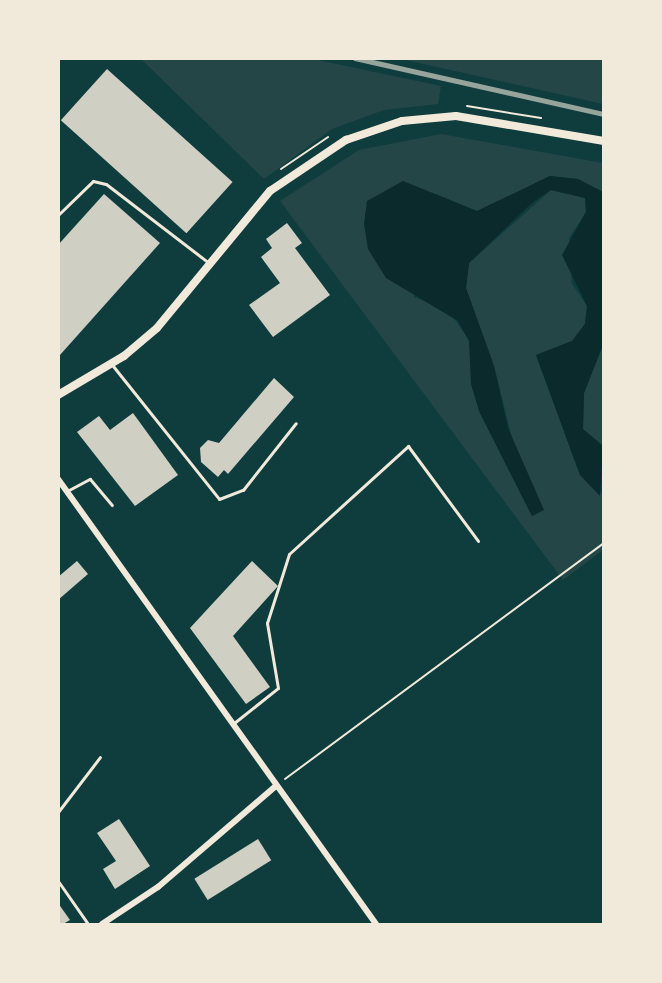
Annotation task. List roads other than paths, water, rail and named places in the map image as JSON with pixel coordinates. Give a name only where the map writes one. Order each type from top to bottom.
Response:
[{"type":"street","points":[[58,395],[112,364],[157,328],[209,263],[294,171],[346,140],[385,126],[474,117],[603,141]]},
{"type":"street","points":[[58,479],[376,924]]},
{"type":"street","points":[[102,924],[158,887],[276,786]]},
{"type":"lane","points":[[58,215],[93,181],[106,184],[209,263]]},
{"type":"lane","points":[[112,364],[219,499],[243,490],[296,423]]},
{"type":"lane","points":[[233,724],[278,687],[267,623],[289,554],[408,446],[478,542]]},
{"type":"lane","points":[[67,491],[90,479],[112,505]]},
{"type":"lane","points":[[58,812],[100,756]]},
{"type":"lane","points":[[58,880],[88,924]]},
{"type":"railway","points":[[355,58],[604,114]]}]
